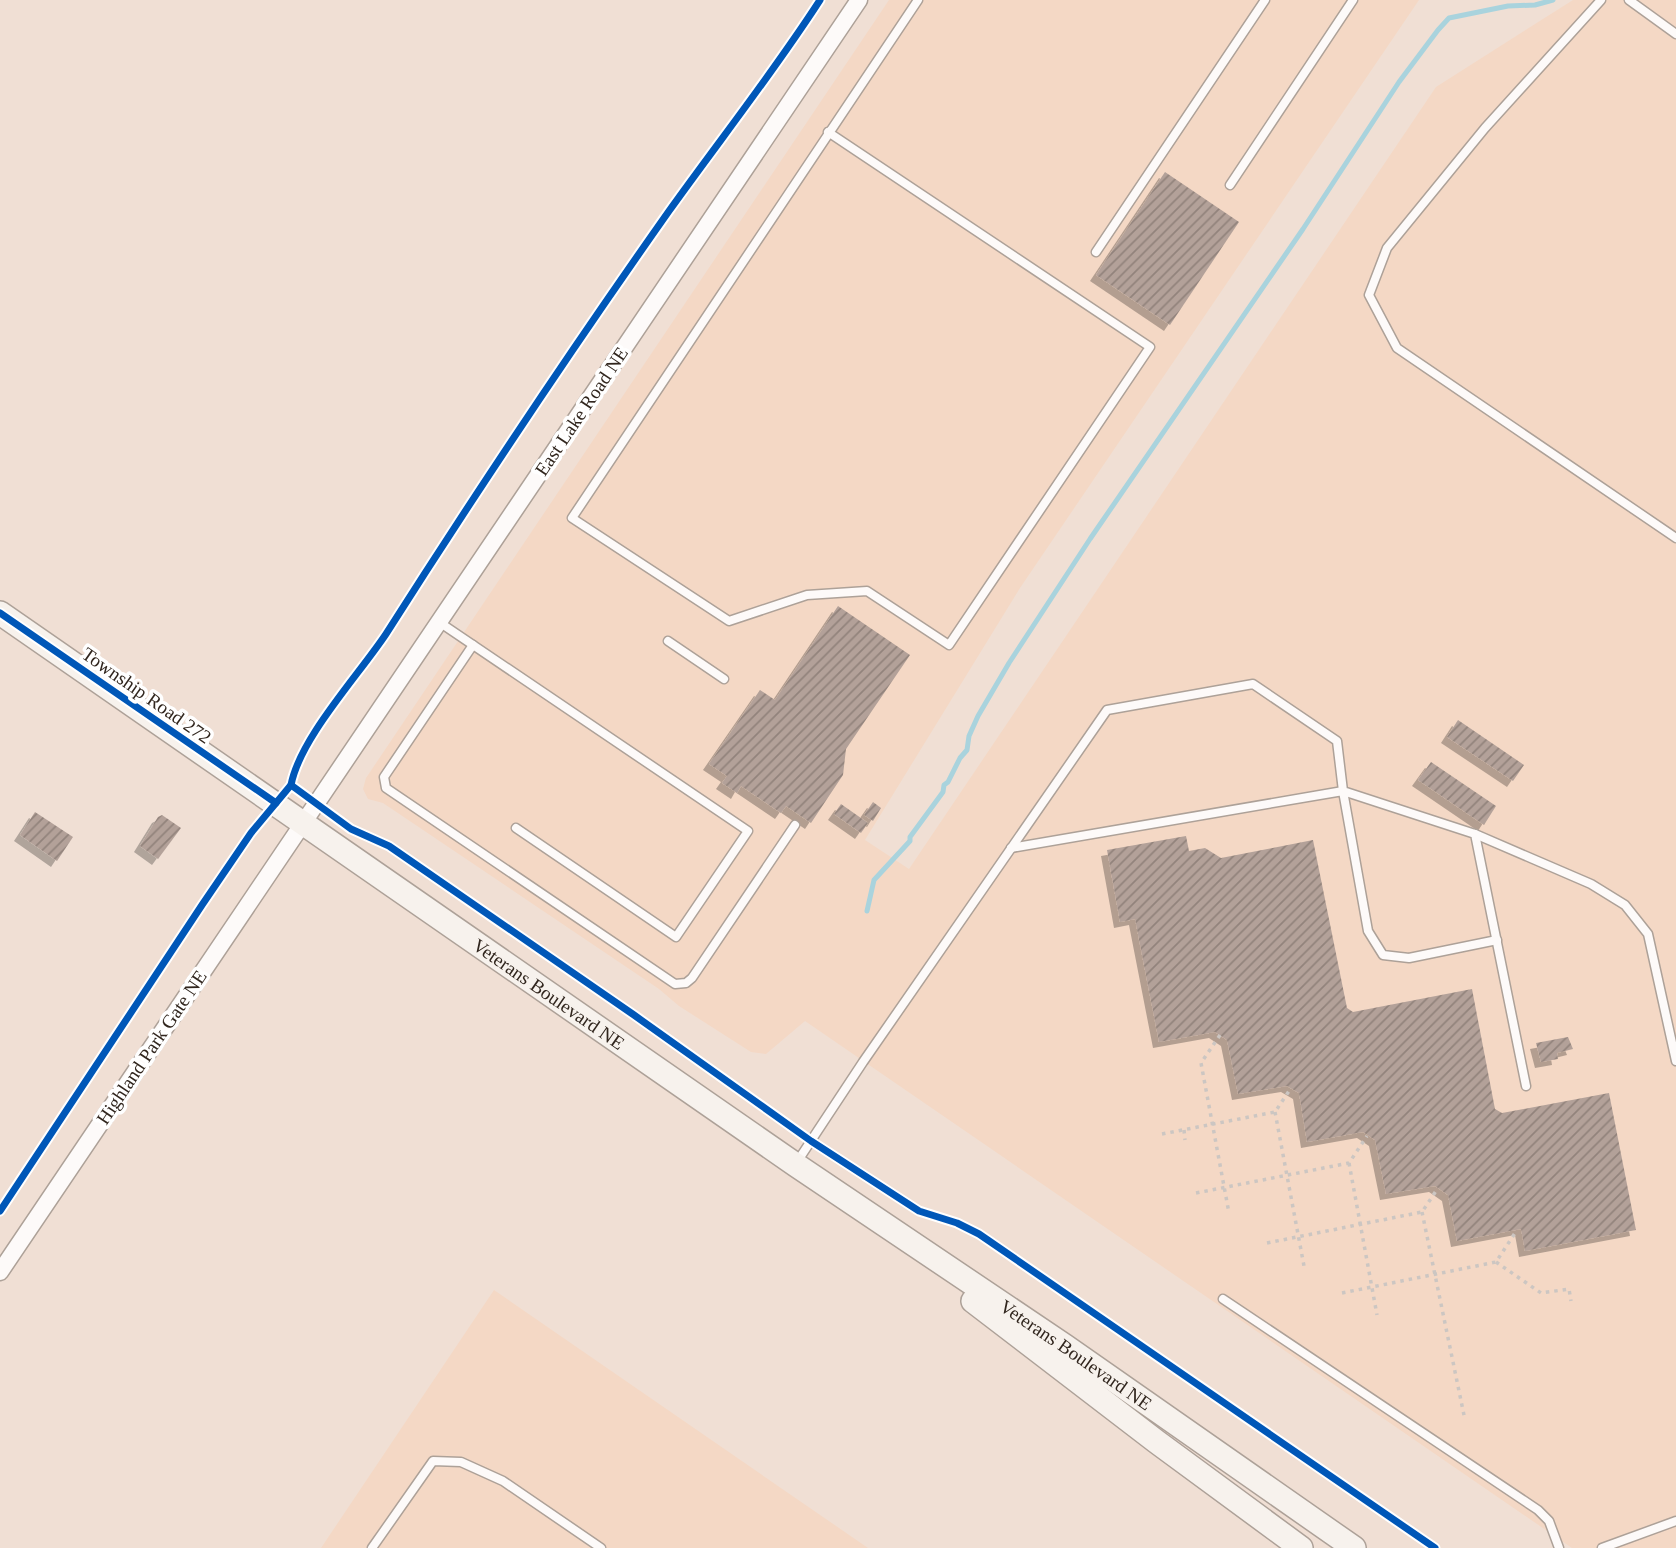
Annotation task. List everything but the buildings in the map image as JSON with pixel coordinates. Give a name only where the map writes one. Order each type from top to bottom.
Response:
[{"type":"main road","name":"Township Road 272","points":[[0,613],[303,822]]},
{"type":"main road","name":"Veterans Boulevard NE","points":[[303,822],[1354,1548]]},
{"type":"main road","name":"Veterans Boulevard NE","points":[[796,1165],[1157,1442],[1301,1548]]},
{"type":"street","name":"East Lake Road NE","points":[[303,822],[859,0]]},
{"type":"street","name":"Highland Park Gate NE","points":[[0,1272],[303,822]]},
{"type":"lane","points":[[828,132],[1150,347],[949,645],[867,591],[807,595],[729,621],[572,518],[828,132],[918,0]]},
{"type":"lane","points":[[1096,252],[1265,0]]},
{"type":"lane","points":[[1230,185],[1353,0]]},
{"type":"lane","points":[[1601,0],[1485,128],[1387,248],[1369,295],[1397,348],[1676,538]]},
{"type":"lane","points":[[1629,0],[1676,34]]},
{"type":"lane","points":[[439,621],[748,831],[677,937],[516,828]]},
{"type":"lane","points":[[668,641],[724,679]]},
{"type":"lane","points":[[473,645],[384,777],[386,788],[675,984],[686,983],[692,978],[795,825]]},
{"type":"lane","points":[[796,1165],[1107,710],[1253,684],[1337,741],[1343,791],[1368,931],[1383,954],[1409,958],[1497,940]]},
{"type":"lane","points":[[1012,848],[1343,791],[1475,834],[1591,884],[1625,905],[1648,934],[1676,1061]]},
{"type":"lane","points":[[1475,834],[1526,1086]]},
{"type":"lane","points":[[1223,1299],[1538,1510],[1549,1521],[1559,1548]]},
{"type":"lane","points":[[372,1548],[433,1461],[461,1462],[503,1481],[601,1548]]},
{"type":"lane","points":[[1602,1548],[1676,1521]]},
{"type":"path","points":[[1220,1035],[1201,1063],[1229,1213]]},
{"type":"path","points":[[1291,1088],[1275,1112],[1304,1266]]},
{"type":"path","points":[[1162,1134],[1275,1112]]},
{"type":"path","points":[[1184,1129],[1185,1140]]},
{"type":"path","points":[[1367,1136],[1349,1163],[1377,1315]]},
{"type":"path","points":[[1196,1193],[1349,1163]]},
{"type":"path","points":[[1267,1243],[1422,1212],[1438,1188]]},
{"type":"path","points":[[1422,1212],[1465,1420]]},
{"type":"path","points":[[1342,1293],[1496,1262],[1517,1230]]},
{"type":"path","points":[[1496,1262],[1541,1293],[1569,1289],[1571,1301]]},
{"type":"shaded area","points":[[889,0],[1419,0],[1020,588],[865,840],[909,869],[1436,87],[1573,0],[1676,0],[1676,1548],[1572,1548],[805,1021],[766,1054],[751,1052],[679,1006],[659,989],[383,803],[368,799],[363,789],[366,778]]},
{"type":"shaded area","points":[[494,1290],[868,1548],[321,1548]]},
{"type":"waterway","points":[[867,911],[874,880],[910,841],[910,837],[943,792],[944,785],[967,750],[969,736],[978,716],[1009,663],[1090,539],[1303,229],[1399,82],[1438,30],[1449,18],[1553,0]]},
{"type":"cycle path","points":[[291,785],[306,747],[331,708],[386,634],[596,316],[820,0]]},
{"type":"cycle path","points":[[0,613],[276,803]]},
{"type":"cycle path","points":[[0,1211],[251,833],[291,785],[351,829],[389,846],[811,1141],[919,1211],[957,1223],[979,1234],[1435,1548]]}]
